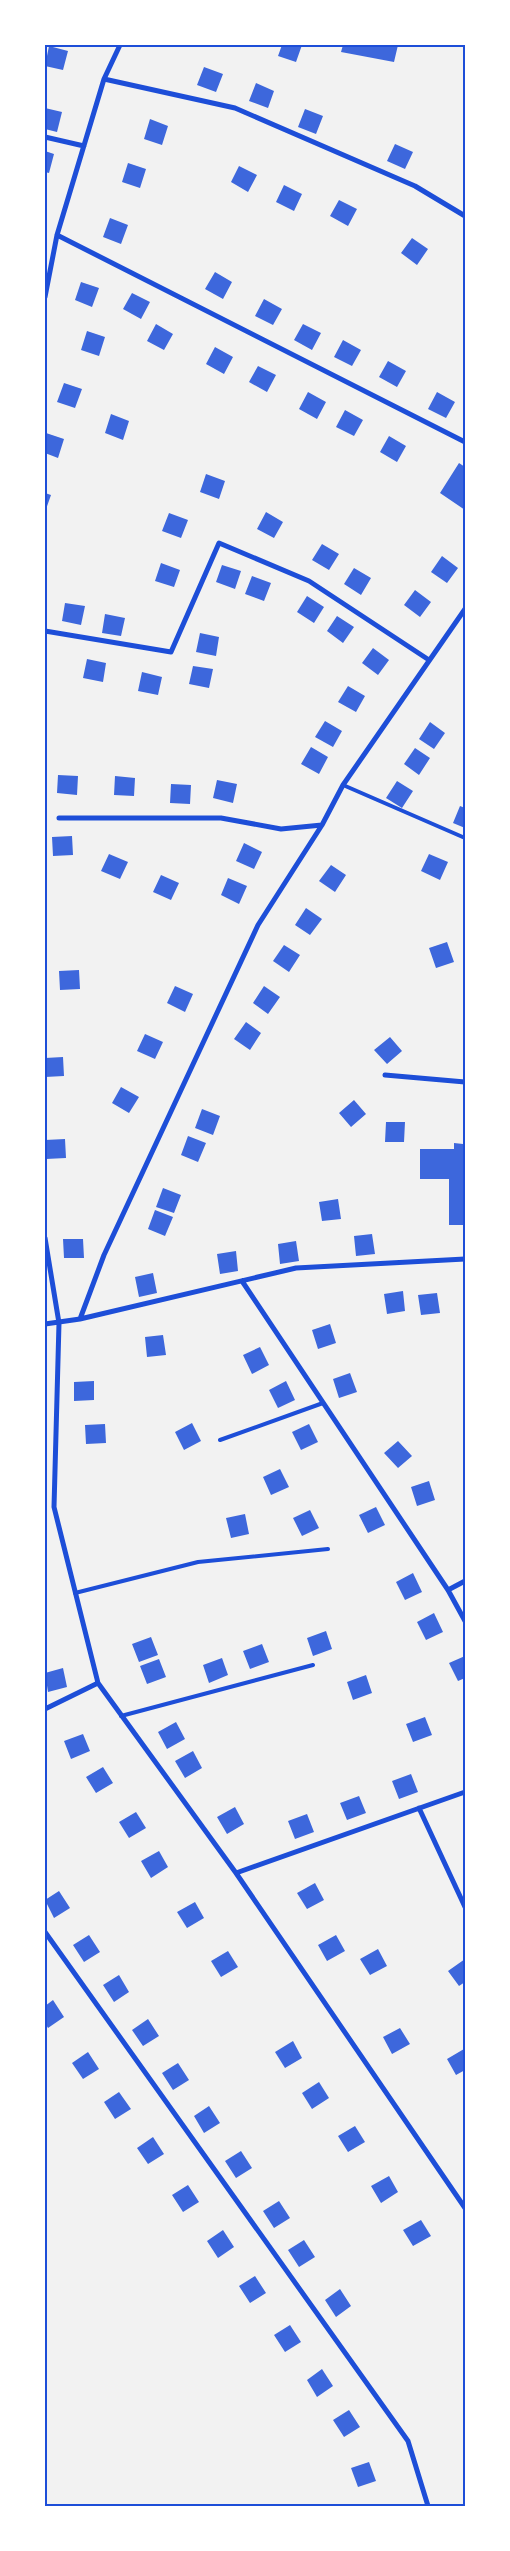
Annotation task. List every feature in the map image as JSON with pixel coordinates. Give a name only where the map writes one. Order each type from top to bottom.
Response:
[{"type":"street","points":[[45,297],[57,235],[104,79],[120,45]]},
{"type":"street","points":[[104,79],[235,108],[415,186],[465,216]]},
{"type":"street","points":[[45,137],[84,146]]},
{"type":"street","points":[[57,235],[465,442]]},
{"type":"street","points":[[45,632],[171,652],[219,543],[309,582],[430,660]]},
{"type":"street","points":[[80,1319],[104,1255],[258,926],[322,825],[342,785],[465,609]]},
{"type":"street","points":[[59,818],[221,818],[280,829],[322,825]]},
{"type":"street","points":[[385,1075],[465,1082]]},
{"type":"street","points":[[45,1238],[58,1323],[54,1507],[98,1683],[236,1873],[465,2208]]},
{"type":"street","points":[[45,1324],[80,1319],[296,1268],[465,1259]]},
{"type":"street","points":[[242,1281],[448,1590],[465,1621]]},
{"type":"street","points":[[448,1590],[465,1581]]},
{"type":"street","points":[[45,1709],[98,1683]]},
{"type":"street","points":[[236,1873],[465,1792]]},
{"type":"street","points":[[419,1808],[465,1907]]},
{"type":"street","points":[[45,1932],[408,2441],[428,2506]]},
{"type":"lane","points":[[342,785],[465,838]]},
{"type":"lane","points":[[220,1440],[323,1403]]},
{"type":"lane","points":[[75,1593],[198,1562],[328,1549]]},
{"type":"lane","points":[[121,1716],[313,1665]]},
{"type":"building","points":[[282,45],[302,45],[296,62],[278,56]]},
{"type":"building","points":[[343,45],[398,45],[394,62],[341,52]]},
{"type":"building","points":[[49,46],[68,51],[63,70],[45,66]]},
{"type":"building","points":[[204,67],[223,74],[216,92],[197,85]]},
{"type":"building","points":[[256,83],[274,91],[268,108],[249,101]]},
{"type":"building","points":[[45,108],[62,112],[57,132],[45,129]]},
{"type":"building","points":[[305,109],[323,116],[316,134],[298,127]]},
{"type":"building","points":[[150,119],[168,126],[162,145],[144,139]]},
{"type":"building","points":[[395,144],[413,152],[405,169],[387,161]]},
{"type":"building","points":[[45,151],[54,154],[49,173],[45,172]]},
{"type":"building","points":[[128,163],[146,169],[140,188],[122,182]]},
{"type":"building","points":[[239,166],[257,175],[248,192],[231,182]]},
{"type":"building","points":[[284,185],[302,194],[294,211],[276,202]]},
{"type":"building","points":[[339,200],[357,209],[348,226],[330,216]]},
{"type":"building","points":[[110,218],[128,225],[121,244],[103,237]]},
{"type":"building","points":[[412,238],[428,249],[417,265],[401,253]]},
{"type":"building","points":[[215,272],[232,282],[223,299],[205,289]]},
{"type":"building","points":[[81,282],[99,288],[92,307],[75,300]]},
{"type":"building","points":[[132,293],[150,302],[141,319],[123,309]]},
{"type":"building","points":[[264,299],[282,309],[273,325],[255,316]]},
{"type":"building","points":[[156,324],[173,334],[164,350],[147,341]]},
{"type":"building","points":[[303,324],[321,333],[312,350],[294,340]]},
{"type":"building","points":[[87,331],[105,337],[99,356],[81,350]]},
{"type":"building","points":[[343,340],[361,350],[352,366],[334,357]]},
{"type":"building","points":[[215,347],[233,357],[224,374],[206,364]]},
{"type":"building","points":[[388,361],[406,371],[397,387],[379,377]]},
{"type":"building","points":[[258,366],[276,375],[267,392],[249,382]]},
{"type":"building","points":[[64,383],[82,389],[75,408],[57,402]]},
{"type":"building","points":[[308,392],[326,402],[317,419],[299,409]]},
{"type":"building","points":[[437,392],[455,402],[446,418],[428,409]]},
{"type":"building","points":[[345,410],[363,420],[354,436],[336,427]]},
{"type":"building","points":[[111,414],[129,421],[123,440],[105,433]]},
{"type":"building","points":[[46,433],[64,439],[58,458],[45,453]]},
{"type":"building","points":[[389,436],[406,446],[397,462],[380,452]]},
{"type":"building","points":[[459,463],[465,467],[465,510],[440,493]]},
{"type":"building","points":[[206,474],[225,481],[219,499],[200,492]]},
{"type":"building","points":[[45,493],[51,495],[45,512]]},
{"type":"building","points":[[266,512],[283,522],[274,538],[257,529]]},
{"type":"building","points":[[169,513],[188,520],[181,538],[162,531]]},
{"type":"building","points":[[322,544],[339,554],[329,570],[312,560]]},
{"type":"building","points":[[442,556],[458,568],[447,583],[431,572]]},
{"type":"building","points":[[161,563],[180,570],[174,587],[155,581]]},
{"type":"building","points":[[222,565],[241,571],[235,589],[216,582]]},
{"type":"building","points":[[354,568],[371,578],[361,595],[344,584]]},
{"type":"building","points":[[252,576],[271,583],[264,601],[245,594]]},
{"type":"building","points":[[415,590],[431,602],[420,617],[404,605]]},
{"type":"building","points":[[307,596],[324,607],[314,623],[297,612]]},
{"type":"building","points":[[65,603],[85,606],[81,625],[62,621]]},
{"type":"building","points":[[105,614],[125,618],[121,636],[102,633]]},
{"type":"building","points":[[337,616],[354,627],[343,643],[327,631]]},
{"type":"building","points":[[200,633],[219,637],[216,656],[196,652]]},
{"type":"building","points":[[373,648],[389,660],[378,675],[362,663]]},
{"type":"building","points":[[87,659],[106,663],[103,682],[83,678]]},
{"type":"building","points":[[193,666],[213,669],[209,688],[189,684]]},
{"type":"building","points":[[142,672],[162,677],[158,695],[138,691]]},
{"type":"building","points":[[348,686],[365,696],[356,712],[338,702]]},
{"type":"building","points":[[325,721],[342,731],[333,747],[315,737]]},
{"type":"building","points":[[430,722],[445,733],[434,749],[419,739]]},
{"type":"building","points":[[311,747],[328,757],[319,774],[301,764]]},
{"type":"building","points":[[415,748],[430,758],[419,775],[404,764]]},
{"type":"building","points":[[58,775],[78,776],[77,795],[57,793]]},
{"type":"building","points":[[115,776],[135,778],[134,796],[114,795]]},
{"type":"building","points":[[217,780],[237,784],[233,803],[213,798]]},
{"type":"building","points":[[397,781],[413,791],[402,808],[386,798]]},
{"type":"building","points":[[171,784],[191,785],[190,804],[170,803]]},
{"type":"building","points":[[460,806],[465,808],[465,828],[453,823]]},
{"type":"building","points":[[72,836],[73,855],[53,856],[52,837]]},
{"type":"building","points":[[244,843],[262,852],[254,869],[236,861]]},
{"type":"building","points":[[109,854],[128,862],[120,879],[101,871]]},
{"type":"building","points":[[429,854],[448,862],[440,880],[421,871]]},
{"type":"building","points":[[331,865],[346,875],[335,892],[319,881]]},
{"type":"building","points":[[161,875],[179,883],[171,900],[153,892]]},
{"type":"building","points":[[228,878],[247,886],[239,904],[221,895]]},
{"type":"building","points":[[306,908],[322,919],[310,935],[295,925]]},
{"type":"building","points":[[447,942],[454,962],[436,968],[429,948]]},
{"type":"building","points":[[284,945],[300,955],[289,972],[273,961]]},
{"type":"building","points":[[79,970],[80,989],[60,990],[59,971]]},
{"type":"building","points":[[175,986],[193,994],[185,1012],[167,1003]]},
{"type":"building","points":[[264,986],[280,997],[268,1014],[253,1003]]},
{"type":"building","points":[[246,1022],[261,1033],[250,1050],[234,1039]]},
{"type":"building","points":[[145,1034],[163,1042],[155,1059],[137,1051]]},
{"type":"building","points":[[390,1037],[402,1051],[387,1064],[374,1050]]},
{"type":"building","points":[[63,1057],[64,1076],[45,1077],[45,1058]]},
{"type":"building","points":[[121,1087],[139,1097],[129,1113],[112,1103]]},
{"type":"building","points":[[354,1100],[366,1114],[351,1127],[339,1113]]},
{"type":"building","points":[[202,1109],[220,1116],[213,1135],[195,1128]]},
{"type":"building","points":[[386,1122],[405,1122],[404,1142],[385,1142]]},
{"type":"building","points":[[188,1136],[206,1143],[198,1162],[181,1155]]},
{"type":"building","points":[[65,1139],[66,1158],[46,1159],[45,1140]]},
{"type":"building","points":[[454,1143],[463,1144],[463,1150],[465,1150],[465,1225],[449,1225],[449,1179],[420,1179],[420,1149],[454,1149]]},
{"type":"building","points":[[163,1188],[181,1195],[174,1213],[156,1207]]},
{"type":"building","points":[[338,1199],[341,1219],[322,1221],[319,1202]]},
{"type":"building","points":[[155,1210],[173,1217],[165,1236],[148,1229]]},
{"type":"building","points":[[372,1234],[375,1254],[356,1256],[354,1236]]},
{"type":"building","points":[[63,1239],[83,1239],[84,1258],[64,1258]]},
{"type":"building","points":[[296,1241],[299,1261],[280,1264],[278,1244]]},
{"type":"building","points":[[236,1251],[238,1271],[220,1274],[217,1254]]},
{"type":"building","points":[[153,1273],[157,1293],[139,1297],[135,1277]]},
{"type":"building","points":[[403,1291],[405,1311],[387,1314],[384,1294]]},
{"type":"building","points":[[437,1293],[440,1313],[421,1315],[418,1295]]},
{"type":"building","points":[[330,1324],[336,1343],[318,1349],[312,1330]]},
{"type":"building","points":[[163,1335],[166,1355],[147,1357],[145,1337]]},
{"type":"building","points":[[260,1347],[269,1365],[252,1374],[243,1355]]},
{"type":"building","points":[[350,1373],[357,1392],[339,1398],[333,1379]]},
{"type":"building","points":[[94,1381],[94,1400],[74,1401],[74,1382]]},
{"type":"building","points":[[286,1381],[295,1400],[278,1408],[269,1390]]},
{"type":"building","points":[[192,1423],[201,1441],[184,1450],[175,1432]]},
{"type":"building","points":[[105,1424],[106,1443],[86,1444],[85,1425]]},
{"type":"building","points":[[309,1424],[318,1442],[301,1450],[292,1432]]},
{"type":"building","points":[[398,1441],[412,1456],[398,1468],[384,1453]]},
{"type":"building","points":[[280,1469],[289,1487],[271,1495],[263,1477]]},
{"type":"building","points":[[429,1481],[435,1500],[417,1506],[411,1487]]},
{"type":"building","points":[[376,1507],[385,1525],[368,1533],[359,1515]]},
{"type":"building","points":[[310,1510],[319,1528],[302,1536],[293,1518]]},
{"type":"building","points":[[245,1514],[249,1534],[231,1538],[226,1518]]},
{"type":"building","points":[[413,1573],[422,1592],[405,1600],[396,1582]]},
{"type":"building","points":[[434,1613],[443,1632],[426,1640],[417,1622]]},
{"type":"building","points":[[326,1631],[332,1649],[313,1656],[307,1638]]},
{"type":"building","points":[[151,1637],[158,1655],[139,1662],[132,1644]]},
{"type":"building","points":[[262,1644],[269,1662],[250,1669],[243,1651]]},
{"type":"building","points":[[465,1656],[465,1678],[458,1681],[449,1663]]},
{"type":"building","points":[[222,1658],[228,1675],[209,1683],[203,1665]]},
{"type":"building","points":[[159,1659],[166,1677],[147,1684],[140,1666]]},
{"type":"building","points":[[63,1668],[67,1687],[48,1692],[45,1673]]},
{"type":"building","points":[[366,1675],[372,1693],[353,1700],[347,1682]]},
{"type":"building","points":[[425,1717],[432,1735],[413,1742],[406,1724]]},
{"type":"building","points":[[176,1722],[185,1739],[167,1749],[158,1732]]},
{"type":"building","points":[[83,1734],[90,1751],[71,1759],[64,1741]]},
{"type":"building","points":[[193,1751],[202,1768],[185,1778],[175,1761]]},
{"type":"building","points":[[103,1767],[113,1783],[96,1793],[86,1777]]},
{"type":"building","points":[[411,1774],[418,1792],[399,1799],[392,1781]]},
{"type":"building","points":[[359,1796],[366,1813],[347,1820],[340,1803]]},
{"type":"building","points":[[235,1807],[244,1824],[227,1834],[217,1817]]},
{"type":"building","points":[[136,1812],[146,1828],[129,1838],[119,1822]]},
{"type":"building","points":[[307,1814],[314,1832],[295,1839],[288,1821]]},
{"type":"building","points":[[159,1851],[168,1867],[151,1878],[141,1861]]},
{"type":"building","points":[[315,1883],[324,1900],[307,1909],[297,1893]]},
{"type":"building","points":[[59,1891],[70,1908],[54,1918],[45,1900]]},
{"type":"building","points":[[195,1902],[204,1918],[187,1928],[177,1912]]},
{"type":"building","points":[[89,1935],[100,1952],[84,1962],[73,1945]]},
{"type":"building","points":[[336,1935],[345,1951],[327,1961],[318,1945]]},
{"type":"building","points":[[378,1949],[387,1966],[370,1975],[360,1959]]},
{"type":"building","points":[[228,1951],[238,1967],[221,1977],[211,1961]]},
{"type":"building","points":[[465,1959],[465,1982],[459,1986],[448,1971]]},
{"type":"building","points":[[119,1975],[129,1992],[114,2002],[103,1985]]},
{"type":"building","points":[[53,2000],[64,2017],[48,2028],[45,2023],[45,2006]]},
{"type":"building","points":[[148,2019],[159,2036],[143,2046],[132,2030]]},
{"type":"building","points":[[400,2028],[410,2044],[392,2054],[383,2037]]},
{"type":"building","points":[[293,2041],[302,2058],[285,2068],[275,2052]]},
{"type":"building","points":[[464,2049],[465,2070],[456,2075],[447,2059]]},
{"type":"building","points":[[88,2052],[99,2069],[83,2079],[72,2063]]},
{"type":"building","points":[[178,2063],[189,2080],[173,2090],[162,2073]]},
{"type":"building","points":[[319,2082],[329,2098],[312,2109],[302,2093]]},
{"type":"building","points":[[119,2092],[131,2109],[115,2119],[104,2102]]},
{"type":"building","points":[[209,2106],[220,2123],[204,2133],[194,2116]]},
{"type":"building","points":[[355,2126],[365,2142],[348,2152],[338,2136]]},
{"type":"building","points":[[153,2137],[164,2154],[148,2164],[137,2148]]},
{"type":"building","points":[[241,2151],[252,2168],[236,2178],[225,2161]]},
{"type":"building","points":[[389,2176],[398,2192],[381,2203],[371,2186]]},
{"type":"building","points":[[188,2185],[199,2202],[183,2212],[172,2195]]},
{"type":"building","points":[[279,2201],[290,2218],[274,2228],[263,2211]]},
{"type":"building","points":[[421,2220],[431,2236],[413,2246],[403,2230]]},
{"type":"building","points":[[223,2230],[234,2247],[218,2258],[207,2241]]},
{"type":"building","points":[[304,2240],[315,2257],[299,2267],[288,2250]]},
{"type":"building","points":[[255,2276],[266,2293],[250,2303],[239,2286]]},
{"type":"building","points":[[340,2289],[351,2306],[336,2317],[325,2300]]},
{"type":"building","points":[[290,2325],[301,2342],[285,2352],[274,2335]]},
{"type":"building","points":[[322,2369],[333,2386],[317,2397],[307,2380]]},
{"type":"building","points":[[349,2410],[360,2427],[344,2437],[333,2420]]},
{"type":"building","points":[[369,2462],[376,2481],[358,2487],[351,2468]]}]
